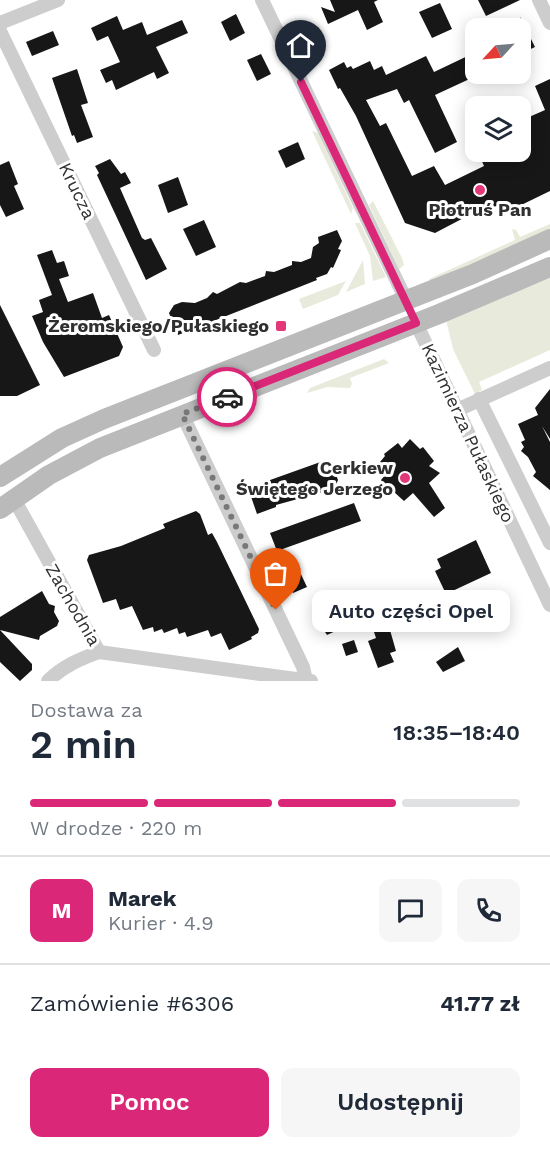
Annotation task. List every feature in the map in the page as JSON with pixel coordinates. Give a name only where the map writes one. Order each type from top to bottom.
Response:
[{"type":"main road","points":[[5,504],[1,473],[62,438],[104,418],[406,300],[550,239]]},
{"type":"main road","points":[[5,504],[49,475],[100,448],[416,323],[550,267]]},
{"type":"main road","name":"Kazimierza Pułaskiego","points":[[406,300],[416,323]]},
{"type":"street","points":[[0,23],[58,0]]},
{"type":"street","name":"Kazimierza Pułaskiego","points":[[262,0],[406,300]]},
{"type":"street","points":[[539,0],[550,23]]},
{"type":"street","name":"Krucza","points":[[0,31],[154,350]]},
{"type":"street","name":"Kazimierza Pułaskiego","points":[[416,323],[550,605]]},
{"type":"street","points":[[457,410],[550,368]]},
{"type":"street","points":[[479,399],[550,543]]},
{"type":"street","points":[[182,414],[303,667],[306,680]]},
{"type":"street","name":"Zachodnia","points":[[5,504],[99,652],[311,681]]},
{"type":"street","points":[[48,681],[57,672],[79,659],[99,652]]},
{"type":"shaded area","points":[[312,131],[318,133],[353,208],[351,214]]},
{"type":"shaded area","points":[[373,201],[402,258],[404,265],[399,269],[369,205]]},
{"type":"shaded area","points":[[355,223],[360,223],[386,277],[373,281],[370,256]]},
{"type":"shaded area","points":[[550,224],[550,231],[430,282],[429,279],[515,240],[512,229],[516,230],[520,237]]},
{"type":"shaded area","points":[[363,260],[365,284],[346,292]]},
{"type":"shaded area","points":[[550,278],[550,350],[479,382],[482,390],[475,394],[453,349],[446,320]]},
{"type":"shaded area","points":[[346,281],[338,295],[303,309],[299,299]]},
{"type":"shaded area","points":[[384,359],[389,363],[350,378],[352,384],[350,388],[327,387],[307,393],[310,388]]},
{"type":"building","points":[[330,0],[378,0],[374,2],[383,22],[367,30],[358,10],[328,24],[321,7],[335,12]]},
{"type":"building","points":[[478,0],[520,0],[486,16]]},
{"type":"building","points":[[440,3],[452,29],[432,38],[419,12]]},
{"type":"building","points":[[236,14],[245,33],[230,41],[221,22]]},
{"type":"building","points":[[117,16],[123,30],[142,22],[147,35],[182,20],[188,33],[156,47],[169,73],[157,79],[154,72],[116,90],[112,80],[106,83],[100,70],[120,62],[108,36],[97,41],[91,28]]},
{"type":"building","points":[[53,31],[59,45],[32,56],[26,42]]},
{"type":"building","points":[[261,54],[271,74],[257,81],[247,60]]},
{"type":"building","points":[[426,56],[434,72],[465,57],[465,81],[435,95],[457,142],[435,153],[409,100],[404,103],[397,89],[366,100],[380,126],[386,123],[412,176],[434,166],[445,185],[484,166],[482,162],[531,162],[531,116],[545,110],[535,86],[550,79],[550,191],[511,210],[507,201],[477,215],[475,212],[435,233],[405,223],[356,116],[340,88],[338,89],[329,70],[344,62],[347,68],[351,66],[353,69],[370,61],[374,70],[382,66],[386,75]]},
{"type":"building","points":[[77,69],[88,103],[81,105],[93,137],[77,143],[74,135],[72,136],[52,78]]},
{"type":"building","points":[[298,142],[305,159],[286,168],[278,151]]},
{"type":"building","points":[[110,159],[121,174],[125,172],[131,183],[120,188],[142,238],[145,240],[151,238],[167,269],[146,280],[97,175],[99,173],[95,166]]},
{"type":"building","points":[[9,161],[18,184],[14,186],[24,209],[6,217],[0,205],[0,165]]},
{"type":"building","points":[[178,177],[188,205],[168,213],[158,185]]},
{"type":"building","points":[[204,220],[216,247],[196,256],[183,229]]},
{"type":"building","points":[[337,230],[342,241],[338,249],[341,250],[333,268],[331,267],[327,274],[178,335],[169,313],[174,305],[182,302],[195,303],[207,298],[213,292],[217,294],[240,282],[246,283],[265,276],[266,271],[274,272],[292,265],[292,261],[301,262],[311,258],[313,247],[319,243],[318,237]]},
{"type":"building","points":[[52,250],[57,263],[64,261],[69,276],[59,279],[68,302],[93,293],[102,318],[109,315],[123,347],[119,356],[64,377],[43,342],[32,316],[43,312],[39,300],[52,295],[37,255]]},
{"type":"building","points":[[0,305],[40,385],[17,396],[0,396]]},
{"type":"building","points":[[550,389],[550,439],[542,426],[550,442],[550,490],[533,476],[536,472],[528,457],[521,451],[524,447],[521,442],[525,440],[518,424],[538,415],[535,408]]},
{"type":"building","name":"Cerkiew Świętego Jerzego","points":[[410,439],[420,449],[423,447],[434,461],[429,466],[440,473],[429,483],[445,508],[434,517],[413,493],[404,501],[394,492],[391,493],[381,480],[386,474],[375,468],[385,456],[384,454],[398,443],[402,448]]},
{"type":"building","points":[[326,460],[331,462],[338,480],[336,485],[323,492],[276,505],[276,507],[257,514],[248,488]]},
{"type":"building","points":[[354,503],[361,521],[277,551],[270,533]]},
{"type":"building","points":[[196,511],[200,514],[208,535],[212,533],[217,542],[259,629],[258,633],[251,637],[252,639],[229,650],[221,633],[211,637],[208,630],[187,637],[185,632],[179,634],[177,628],[164,633],[162,629],[154,632],[153,627],[143,630],[132,606],[120,610],[116,599],[103,603],[87,560],[89,555],[121,546],[165,528],[163,524]]},
{"type":"building","points":[[476,540],[491,573],[446,594],[435,571],[441,568],[437,559]]},
{"type":"building","points":[[298,568],[307,587],[293,593],[284,574]]},
{"type":"building","points":[[42,591],[49,604],[55,606],[54,612],[59,621],[57,626],[40,636],[39,640],[0,630],[0,617]]},
{"type":"building","points":[[328,605],[340,629],[327,635],[312,612]]},
{"type":"building","points":[[388,623],[396,651],[390,653],[394,662],[378,668],[368,641],[376,638],[373,629]]},
{"type":"building","points":[[0,630],[32,664],[32,670],[20,681],[0,662]]},
{"type":"building","points":[[354,640],[358,652],[346,656],[342,644]]},
{"type":"building","points":[[458,647],[465,661],[443,672],[436,662]]},
{"type":"way so far","points":[[227,397],[182,414],[276,610]]},
{"type":"place","name":"Piotruś Pan","points":[[480,190]]},
{"type":"place","name":"Żeromskiego/Pułaskiego","points":[[281,326]]},
{"type":"place","name":"Cerkiew Świętego Jerzego","points":[[405,478]]},
{"type":"place","name":"Auto części Opel","points":[[276,610]]},
{"type":"route","points":[[227,397],[416,323],[301,82]]}]
